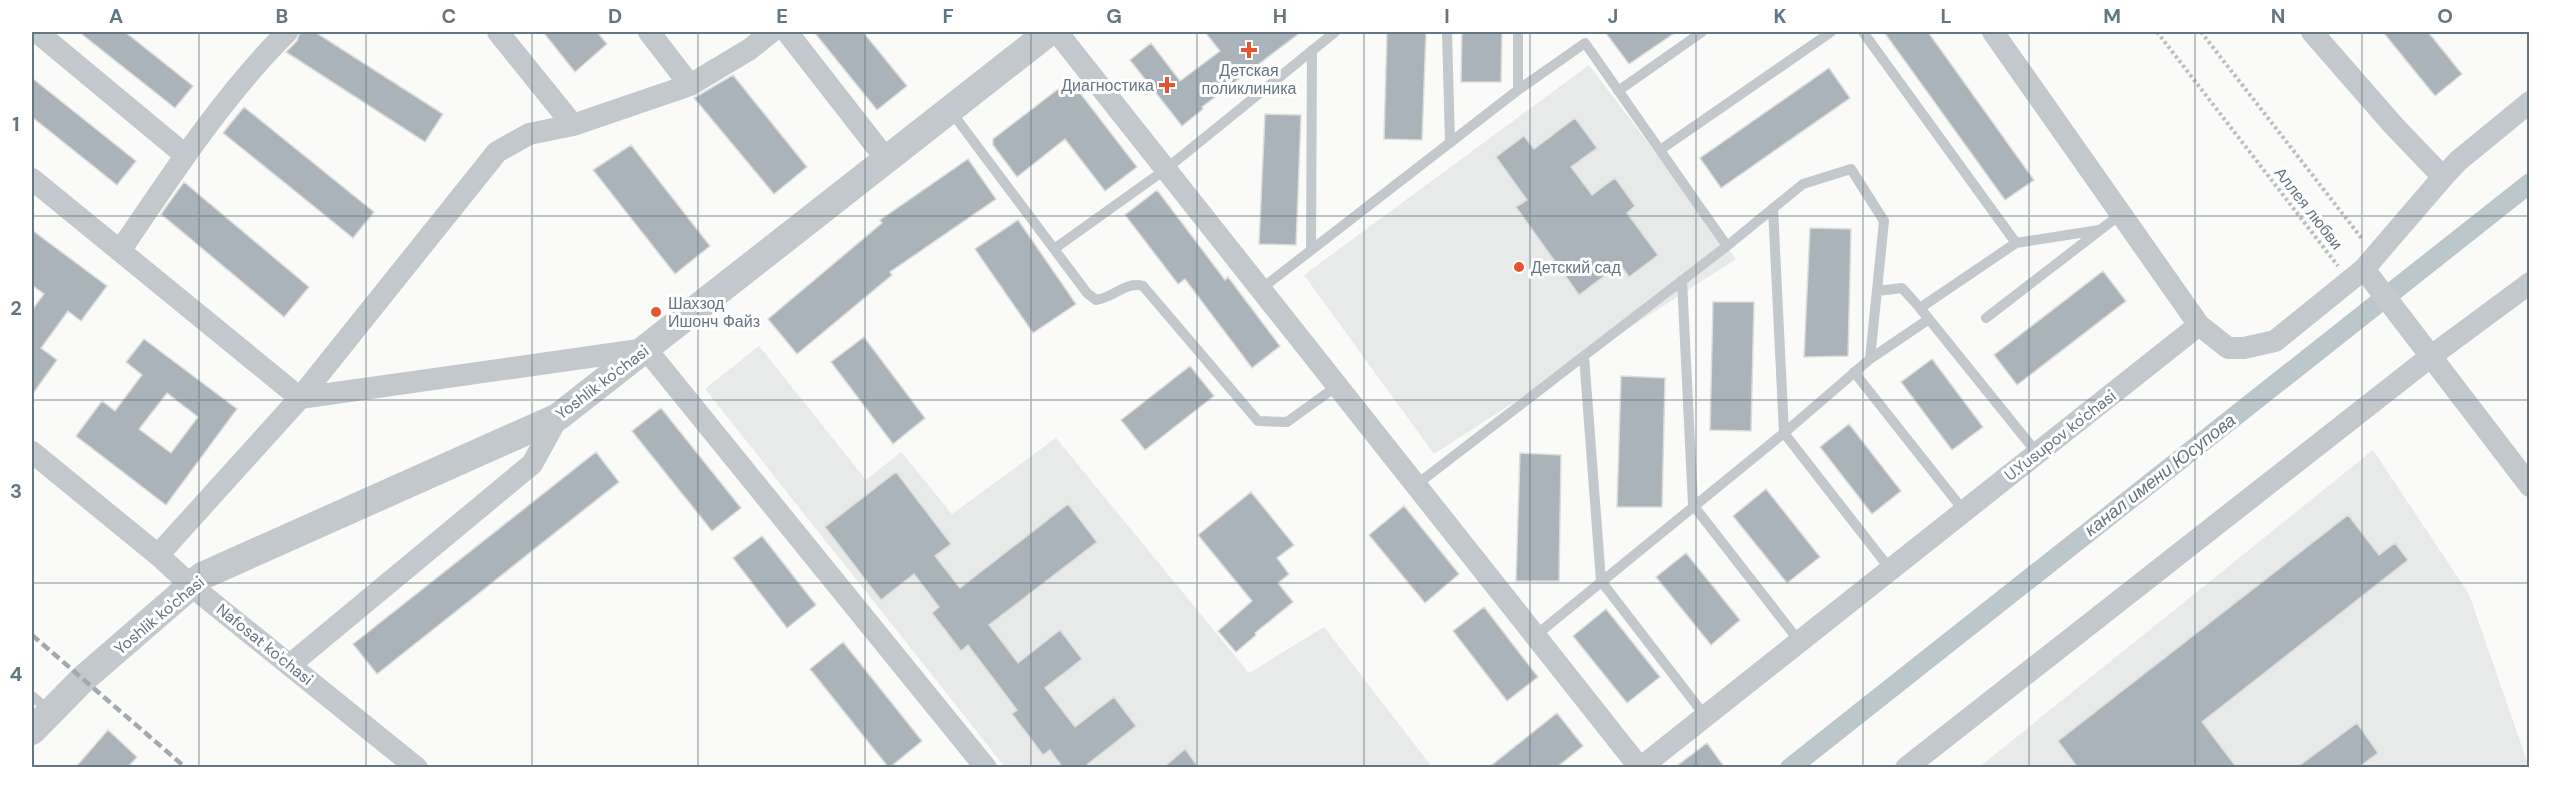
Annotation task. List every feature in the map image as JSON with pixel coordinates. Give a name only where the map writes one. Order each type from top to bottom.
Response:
[{"type":"street","points":[[37,32],[185,155]]},
{"type":"street","points":[[120,251],[185,155],[266,53],[287,32]]},
{"type":"street","points":[[498,32],[573,125]]},
{"type":"street","points":[[649,32],[690,85]]},
{"type":"street","points":[[158,555],[300,398],[497,152],[529,135],[573,125],[690,85],[750,50],[771,32]]},
{"type":"street","points":[[787,32],[886,159]]},
{"type":"street","name":"Yoshlik ko'chasi","points":[[38,713],[83,679],[190,584],[202,576],[558,417],[1049,32]]},
{"type":"street","points":[[1057,32],[1640,768]]},
{"type":"street","points":[[1993,32],[2199,325],[2228,348],[2244,348],[2275,341],[2364,266],[2458,161],[2529,102]]},
{"type":"street","points":[[2312,32],[2394,126],[2443,177]]},
{"type":"street","points":[[32,179],[300,398],[646,349],[986,768]]},
{"type":"street","points":[[2364,266],[2430,357],[2529,486]]},
{"type":"street","points":[[1906,768],[2430,357],[2529,283]]},
{"type":"street","name":"U.Yusupov ko'chasi","points":[[1640,768],[2199,325]]},
{"type":"street","points":[[291,664],[532,464],[558,417]]},
{"type":"street","name":"Nafosat ko'chasi","points":[[32,452],[417,768]]},
{"type":"lane","points":[[1054,249],[1166,169],[1335,32]]},
{"type":"lane","points":[[1447,32],[1450,142]]},
{"type":"lane","points":[[1518,32],[1518,90]]},
{"type":"lane","points":[[1618,91],[1702,32]]},
{"type":"lane","points":[[1660,150],[1831,32]]},
{"type":"lane","points":[[1863,32],[2016,243]]},
{"type":"lane","points":[[1261,289],[1518,90],[1585,43],[1726,246]]},
{"type":"lane","points":[[1311,250],[1312,50]]},
{"type":"lane","points":[[950,110],[1087,293],[1096,300],[1104,299],[1135,284],[1143,286],[1258,421],[1287,422],[1337,386]]},
{"type":"lane","points":[[1416,485],[1803,184],[1851,169],[1884,221],[1870,359]]},
{"type":"lane","points":[[1773,208],[1784,434],[1890,569]]},
{"type":"lane","points":[[1986,318],[2121,214]]},
{"type":"lane","points":[[1920,308],[2016,243],[2101,230]]},
{"type":"lane","points":[[1682,280],[1693,505],[1799,641]]},
{"type":"lane","points":[[1877,291],[1902,288],[2037,453]]},
{"type":"lane","points":[[1535,636],[1693,505],[1784,434],[1870,359],[1929,319]]},
{"type":"lane","points":[[1584,356],[1601,581],[1705,716]]},
{"type":"lane","points":[[1854,372],[1964,511]]},
{"type":"path","name":"Аллея любви","points":[[2157,32],[2340,269],[2364,266],[2201,32]]},
{"type":"shaded area","name":"Детский сад","points":[[1589,65],[1736,259],[1434,454],[1304,275]]},
{"type":"shaded area","points":[[759,346],[866,480],[901,452],[952,514],[1056,438],[1249,673],[1324,627],[1432,767],[1005,767],[705,389]]},
{"type":"shaded area","points":[[2373,450],[2469,594],[2529,767],[1978,768]]},
{"type":"building","points":[[79,32],[125,32],[193,86],[175,108]]},
{"type":"building","points":[[300,32],[315,32],[443,114],[425,142],[286,52],[297,41]]},
{"type":"building","points":[[543,32],[597,32],[607,44],[575,72]]},
{"type":"building","points":[[814,32],[863,32],[907,86],[877,110]]},
{"type":"building","points":[[1205,32],[1301,32],[1202,107],[1203,109],[1182,126],[1130,60],[1151,43],[1180,81],[1220,51]]},
{"type":"building","points":[[1387,32],[1426,32],[1422,140],[1384,139]]},
{"type":"building","points":[[1462,32],[1502,32],[1501,82],[1461,82]]},
{"type":"building","points":[[1605,32],[1676,32],[1629,64]]},
{"type":"building","points":[[1884,32],[1928,32],[2034,180],[2005,200]]},
{"type":"building","points":[[2383,32],[2428,32],[2462,74],[2435,96]]},
{"type":"building","points":[[1829,68],[1850,98],[1721,188],[1700,158]]},
{"type":"building","points":[[733,75],[807,167],[774,194],[694,98]]},
{"type":"building","points":[[32,78],[136,161],[117,185],[32,117]]},
{"type":"building","points":[[1070,80],[1137,167],[1105,191],[1065,139],[1017,177],[993,145],[993,139]]},
{"type":"building","points":[[244,107],[374,212],[353,238],[223,133]]},
{"type":"building","points":[[1265,114],[1301,115],[1296,245],[1259,244]]},
{"type":"building","points":[[1575,118],[1597,148],[1571,167],[1592,195],[1615,178],[1635,206],[1627,213],[1658,255],[1629,277],[1620,264],[1579,295],[1516,207],[1527,200],[1496,157],[1524,136],[1534,149]]},
{"type":"building","points":[[631,145],[710,246],[675,274],[593,170]]},
{"type":"building","points":[[968,159],[996,199],[890,272],[892,275],[797,354],[768,319],[882,223],[880,220]]},
{"type":"building","points":[[184,182],[309,287],[284,317],[161,214]]},
{"type":"building","points":[[1157,190],[1225,280],[1228,277],[1280,346],[1252,368],[1185,279],[1178,284],[1125,215]]},
{"type":"building","points":[[1018,220],[1076,304],[1033,333],[975,249]]},
{"type":"building","points":[[1810,228],[1851,229],[1848,356],[1804,357]]},
{"type":"building","points":[[32,230],[107,286],[81,321],[68,311],[41,348],[57,360],[32,395],[32,310],[44,294],[32,285]]},
{"type":"building","points":[[2103,271],[2126,301],[2017,385],[1994,355]]},
{"type":"building","points":[[1713,302],[1754,302],[1751,431],[1710,430]]},
{"type":"building","points":[[864,337],[925,418],[893,444],[831,362]]},
{"type":"building","points":[[144,339],[237,409],[166,505],[76,436],[102,401],[115,411],[142,375],[126,362]],"holes":[[[167,393],[198,417],[171,453],[139,429]]]},
{"type":"building","points":[[1932,359],[1983,427],[1952,450],[1901,382]]},
{"type":"building","points":[[1190,366],[1214,396],[1145,450],[1121,420]]},
{"type":"building","points":[[1621,376],[1665,378],[1662,507],[1617,507]]},
{"type":"building","points":[[661,408],[741,508],[712,531],[632,431]]},
{"type":"building","points":[[1849,424],[1901,491],[1872,514],[1820,447]]},
{"type":"building","points":[[596,452],[619,482],[377,674],[353,644]]},
{"type":"building","points":[[1520,453],[1561,455],[1559,581],[1516,581]]},
{"type":"building","points":[[896,472],[951,544],[935,556],[960,588],[1068,504],[1097,542],[989,625],[1018,663],[1060,630],[1082,659],[1045,688],[1075,727],[1114,697],[1136,726],[1083,768],[1063,768],[1050,750],[1043,755],[1012,714],[1017,710],[968,645],[961,651],[932,613],[939,607],[914,574],[881,600],[825,527]]},
{"type":"building","points":[[1766,489],[1820,557],[1787,583],[1733,516]]},
{"type":"building","points":[[1251,492],[1294,545],[1277,558],[1289,574],[1278,583],[1293,602],[1236,652],[1218,631],[1252,601],[1198,535]]},
{"type":"building","points":[[1404,506],[1459,574],[1425,603],[1369,535]]},
{"type":"building","points":[[2348,515],[2379,555],[2395,543],[2408,560],[2202,722],[2237,768],[2078,768],[2058,741]]},
{"type":"building","points":[[762,536],[816,605],[787,628],[733,558]]},
{"type":"building","points":[[1686,553],[1740,620],[1711,645],[1656,577]]},
{"type":"building","points":[[1484,607],[1538,677],[1507,701],[1453,631]]},
{"type":"building","points":[[1606,609],[1660,677],[1627,703],[1573,636]]},
{"type":"building","points":[[843,642],[922,741],[889,768],[810,669]]},
{"type":"building","points":[[1557,713],[1583,746],[1556,768],[1488,768]]},
{"type":"building","points":[[2357,723],[2378,753],[2358,768],[2296,768]]},
{"type":"building","points":[[108,730],[137,757],[127,768],[75,768]]},
{"type":"building","points":[[1707,743],[1725,768],[1674,768]]},
{"type":"building","points":[[1185,749],[1199,768],[1163,768]]},
{"type":"waterway","name":"канал имени Юсупова","points":[[1790,768],[2530,183]]},
{"type":"railway","points":[[32,635],[186,768]]},
{"type":"place","name":"Детская поликлиника","points":[[1249,50]]},
{"type":"place","name":"Диагностика","points":[[1167,85]]},
{"type":"place","name":"Детский сад","points":[[1519,267]]},
{"type":"place","name":"Шахзод Ишонч Файз","points":[[656,312]]}]
